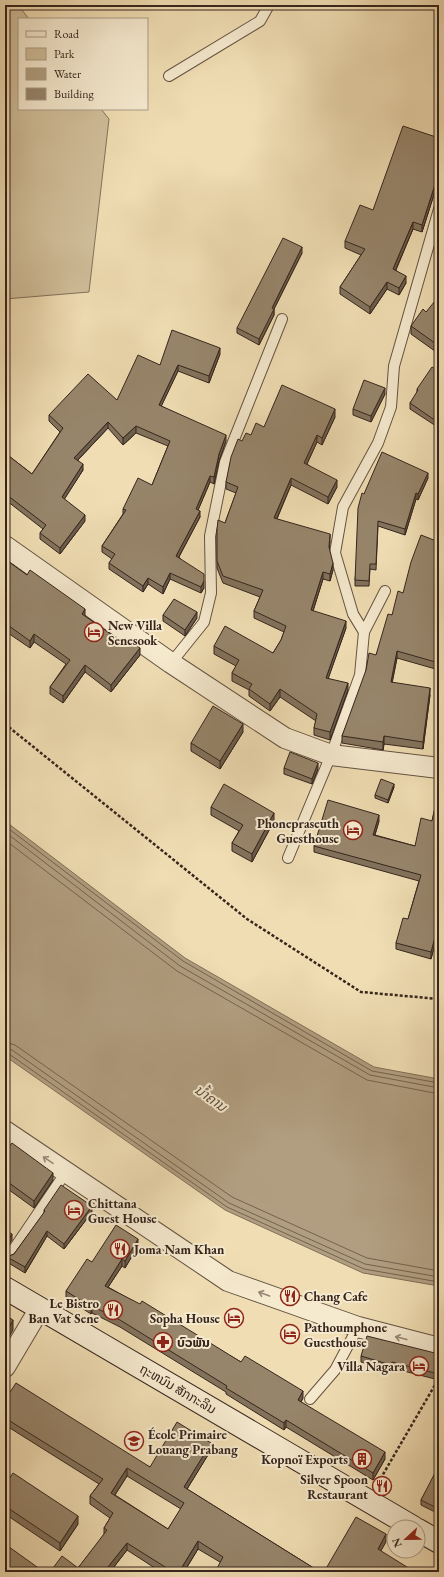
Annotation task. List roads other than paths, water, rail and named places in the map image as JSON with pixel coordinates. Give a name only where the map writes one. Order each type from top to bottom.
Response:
[{"type":"main road","name":"ຖະຫນົນ ສັກກະລິນ","points":[[5,1288],[399,1519]]},
{"type":"main road","points":[[426,1535],[439,1542]]},
{"type":"street","points":[[5,546],[171,663],[285,738],[331,755],[439,768]]},
{"type":"street","points":[[5,1131],[228,1281],[358,1328],[439,1348]]},
{"type":"street","points":[[5,1368],[40,1308]]},
{"type":"lane","points":[[169,76],[260,21],[269,5]]},
{"type":"lane","points":[[364,632],[354,614],[335,553],[344,507],[378,443],[391,407],[394,366],[439,209]]},
{"type":"lane","points":[[171,663],[204,622],[211,593],[210,536],[226,462],[282,319]]},
{"type":"lane","points":[[288,858],[331,755],[360,675],[364,632],[385,591]]},
{"type":"lane","points":[[9,1256],[66,1172]]},
{"type":"lane","points":[[310,1399],[335,1370],[358,1328]]},
{"type":"water","name":"ນ້ຳຄານ","points":[[5,821],[185,958],[374,1067],[439,1079],[439,1286],[363,1273],[225,1210],[5,1056]]},
{"type":"place","name":"New Villa Senesook","points":[[94,632]]},
{"type":"place","name":"Phonepraseuth Guesthouse","points":[[353,830]]},
{"type":"place","name":"Chittana Guest House","points":[[74,1210]]},
{"type":"place","name":"Joma Nam Khan","points":[[120,1249]]},
{"type":"place","name":"Chang Cafe","points":[[290,1296]]},
{"type":"place","name":"Le Bistro Ban Vat Sene","points":[[113,1310]]},
{"type":"place","name":"Sopha House","points":[[234,1318]]},
{"type":"place","name":"Pathoumphone Guesthouse","points":[[290,1334]]},
{"type":"place","name":"ບົວພັນ","points":[[163,1342]]},
{"type":"place","name":"Villa Nagara","points":[[419,1366]]},
{"type":"place","name":"École Primaire Louang Prabang","points":[[134,1441]]},
{"type":"place","name":"Kopnoï Exports","points":[[362,1459]]},
{"type":"place","name":"Silver Spoon Restaurant","points":[[382,1486]]}]
